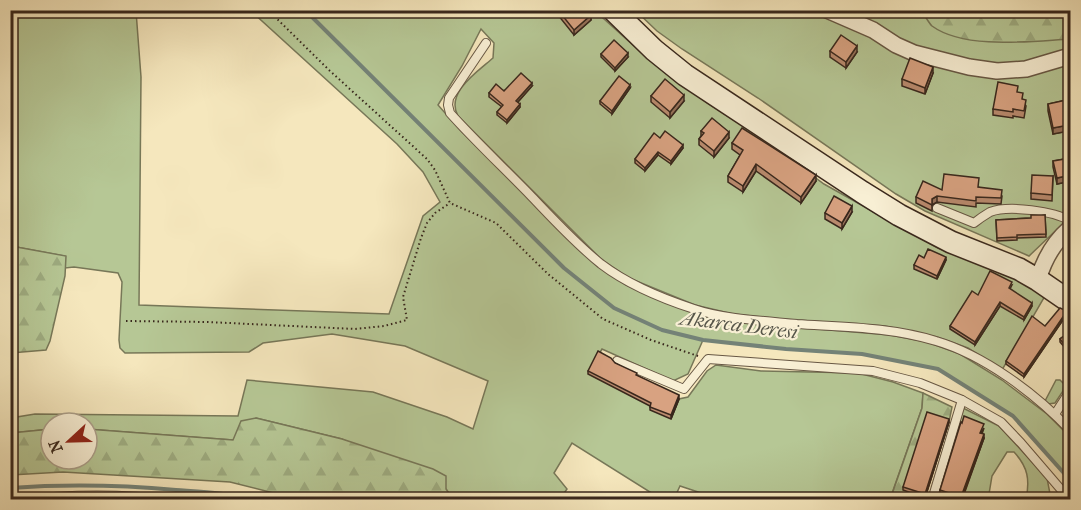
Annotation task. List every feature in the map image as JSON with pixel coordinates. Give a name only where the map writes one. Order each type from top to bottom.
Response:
[{"type":"main road","points":[[614,10],[654,50],[685,75],[880,203],[951,242],[1019,269],[1039,274],[1071,302]]},
{"type":"main road","points":[[627,10],[642,26],[680,54],[866,184],[1071,290]]},
{"type":"street","points":[[827,10],[873,30],[896,45],[914,53],[969,67],[997,71],[1026,69],[1071,56]]},
{"type":"street","points":[[1039,274],[1049,252],[1061,236],[1071,228]]},
{"type":"lane","points":[[486,43],[449,98],[450,113],[557,223],[600,263],[628,282],[695,310],[779,322],[897,332],[935,340],[962,350],[986,363],[1055,414],[1071,430]]},
{"type":"lane","points":[[937,208],[974,223],[992,212],[1005,210],[1061,215],[1071,221]]},
{"type":"lane","points":[[617,361],[684,389],[708,359],[873,370],[920,383],[962,400],[1001,422],[1068,499]]},
{"type":"lane","points":[[1055,414],[1071,391]]},
{"type":"lane","points":[[932,500],[962,400]]},
{"type":"lane","points":[[18,500],[152,497],[176,500]]},
{"type":"path","points":[[268,10],[330,71],[427,159],[435,170],[450,203],[496,223],[548,274],[603,320],[651,340],[708,359]]},
{"type":"path","points":[[126,321],[208,322],[355,329],[384,326],[407,320],[403,297],[421,238],[427,223],[435,213],[450,203]]},
{"type":"green space","points":[[474,10],[475,13],[476,10],[594,10],[644,55],[707,103],[766,141],[824,184],[938,248],[1027,282],[1045,296],[1002,370],[968,348],[937,337],[885,326],[733,314],[695,305],[629,278],[601,259],[458,116],[455,107],[459,91],[471,76],[493,58],[494,43],[481,29],[438,105],[460,130],[597,265],[626,285],[694,312],[781,326],[890,335],[927,342],[960,354],[1002,380],[1047,414],[1070,437],[1070,480],[1013,416],[938,369],[862,354],[703,340],[688,374],[673,381],[602,349],[599,354],[637,375],[671,418],[679,399],[688,397],[707,371],[716,365],[761,371],[858,373],[923,393],[922,408],[890,499],[719,499],[680,486],[674,499],[661,499],[572,443],[554,473],[567,489],[560,499],[516,499],[503,496],[453,499],[446,489],[342,439],[256,418],[233,440],[99,430],[99,415],[238,416],[247,380],[373,392],[447,417],[473,429],[488,381],[405,346],[332,334],[263,343],[249,352],[125,353],[120,348],[119,340],[122,282],[118,273],[74,267],[65,268],[65,256],[11,246],[11,11],[136,11],[141,77],[139,305],[389,314],[423,216],[440,202],[423,172],[397,144],[251,11]]},
{"type":"green space","points":[[636,11],[1070,11],[1070,217],[1029,256],[925,211],[896,194],[758,98],[682,49],[657,31]]},
{"type":"green space","points":[[921,11],[1070,11],[1070,39],[999,42],[962,38],[946,34],[932,26]]},
{"type":"green space","points":[[11,246],[66,256],[65,276],[46,350],[11,353]]},
{"type":"green space","points":[[1056,380],[1064,384],[1063,391],[1055,403],[1048,404],[1045,401]]},
{"type":"green space","points":[[923,393],[952,407],[949,422],[924,499],[890,500],[922,408]]},
{"type":"green space","points":[[963,408],[999,426],[1047,478],[1051,499],[1026,499],[1028,480],[1025,468],[1014,452],[1007,452],[992,476],[989,494],[995,499],[962,499],[984,438],[958,429]]},
{"type":"green space","points":[[39,414],[39,430],[11,433],[11,418]]},
{"type":"green space","points":[[256,418],[342,439],[433,469],[446,476],[446,489],[453,499],[301,500],[230,482],[63,472],[11,475],[11,433],[39,430],[39,471],[99,471],[99,430],[233,440],[241,421]]},
{"type":"building","points":[[558,10],[588,10],[591,15],[574,30]]},
{"type":"building","points":[[841,35],[857,46],[846,62],[830,51]]},
{"type":"building","points":[[614,40],[628,53],[615,68],[601,54]]},
{"type":"building","points":[[910,58],[933,67],[925,88],[902,79]]},
{"type":"building","points":[[521,73],[532,83],[516,101],[520,104],[507,120],[497,112],[503,105],[489,93],[496,84],[504,91]]},
{"type":"building","points":[[619,76],[630,85],[612,111],[600,101]]},
{"type":"building","points":[[665,79],[684,95],[670,112],[651,96]]},
{"type":"building","points":[[998,82],[1018,86],[1017,92],[1023,93],[1022,99],[1026,100],[1024,111],[993,109]]},
{"type":"building","points":[[1071,99],[1071,114],[1067,115],[1069,125],[1053,128],[1048,104]]},
{"type":"building","points":[[712,118],[729,132],[714,151],[699,139],[704,133],[701,131]]},
{"type":"building","points":[[742,128],[816,175],[801,197],[756,164],[743,186],[728,176],[743,150],[732,143]]},
{"type":"building","points":[[665,131],[683,145],[671,161],[658,152],[645,168],[635,159],[654,133],[660,138]]},
{"type":"building","points":[[1071,158],[1071,175],[1057,178],[1053,161]]},
{"type":"building","points":[[944,174],[979,178],[978,187],[1002,190],[1001,198],[976,197],[976,201],[937,196],[932,199],[932,205],[916,197],[923,181],[942,190]]},
{"type":"building","points":[[1032,175],[1053,176],[1052,195],[1031,193]]},
{"type":"building","points":[[834,196],[852,206],[842,223],[825,213]]},
{"type":"building","points":[[1031,215],[1045,215],[1046,234],[997,238],[996,220],[1031,218]]},
{"type":"building","points":[[928,249],[946,257],[937,276],[914,265],[919,255],[924,258]]},
{"type":"building","points":[[990,271],[1012,282],[1009,288],[1032,303],[1024,317],[1000,302],[975,342],[950,326],[972,291],[978,295]]},
{"type":"building","points":[[1060,308],[1067,311],[1024,374],[1006,361],[1032,316],[1045,326]]},
{"type":"building","points":[[1071,331],[1071,352],[1070,352],[1060,339]]},
{"type":"building","points":[[598,351],[615,363],[637,373],[636,375],[679,395],[671,415],[650,407],[651,403],[588,371]]},
{"type":"building","points":[[927,412],[949,419],[925,494],[903,487]]},
{"type":"building","points":[[964,416],[984,424],[980,433],[984,434],[961,497],[940,490]]},
{"type":"waterway","name":"Akarca Deresi","points":[[305,10],[564,268],[614,308],[662,330],[703,340],[862,354],[938,369],[1013,416],[1070,480]]},
{"type":"waterway","points":[[10,488],[135,487],[216,493],[254,500]]}]
